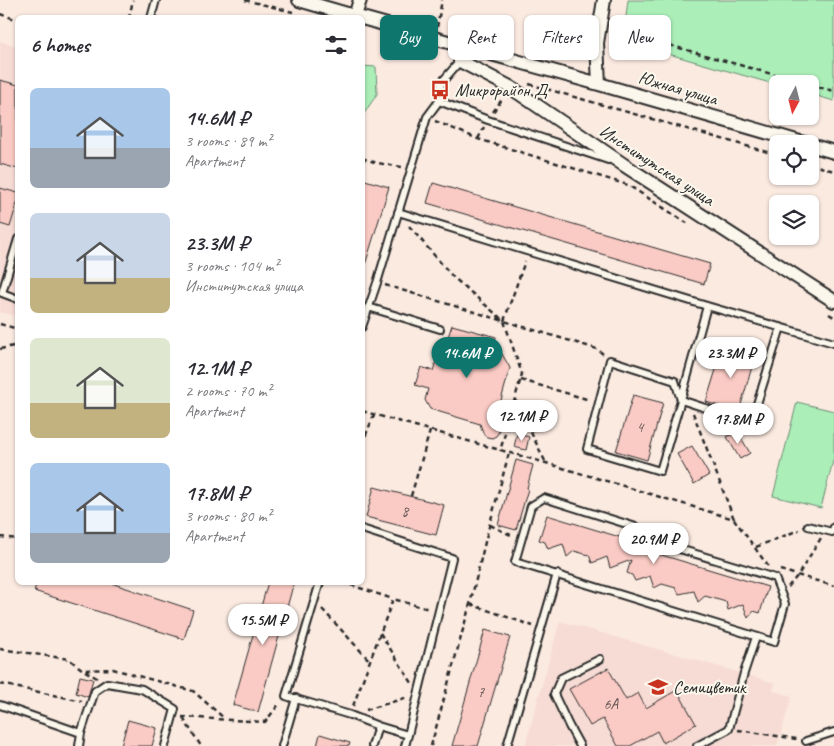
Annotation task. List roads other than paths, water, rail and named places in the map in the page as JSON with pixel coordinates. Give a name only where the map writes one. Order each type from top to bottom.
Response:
[{"type":"street","points":[[299,0],[352,15]]},
{"type":"street","points":[[359,15],[360,0]]},
{"type":"street","points":[[598,84],[597,43],[604,0]]},
{"type":"street","points":[[365,19],[448,42]]},
{"type":"street","name":"Южная улица","points":[[511,60],[777,135]]},
{"type":"street","name":"Институтская улица","points":[[460,61],[510,87],[624,165],[834,301]]},
{"type":"street","name":"Южная улица","points":[[819,147],[834,152]]},
{"type":"lane","points":[[152,15],[156,0]]},
{"type":"lane","points":[[365,318],[427,117],[439,101],[441,83],[460,61]]},
{"type":"lane","points":[[439,101],[488,120],[624,165]]},
{"type":"lane","points":[[398,212],[834,343]]},
{"type":"lane","points":[[15,249],[2,293],[15,298]]},
{"type":"lane","points":[[681,400],[675,381],[610,360],[586,449],[660,472],[681,400],[707,306]]},
{"type":"lane","points":[[368,307],[440,329]]},
{"type":"lane","points":[[681,400],[751,423],[781,328]]},
{"type":"lane","points":[[544,498],[636,527],[650,540],[775,578],[785,604],[774,642],[557,574],[515,562],[531,506],[544,498]]},
{"type":"lane","points":[[808,526],[832,532],[834,527]]},
{"type":"lane","points":[[365,530],[452,558],[405,746]]},
{"type":"lane","points":[[507,746],[557,574]]},
{"type":"lane","points":[[319,585],[286,696],[408,735]]},
{"type":"lane","points":[[697,746],[730,729],[744,673],[756,636]]},
{"type":"lane","points":[[580,746],[568,726],[554,694],[561,678],[600,659]]},
{"type":"lane","points":[[79,746],[81,733],[95,691],[107,683],[142,689],[175,709],[165,746]]},
{"type":"lane","points":[[282,746],[296,698]]},
{"type":"lane","points":[[0,705],[81,733]]},
{"type":"lane","points":[[372,746],[378,726]]},
{"type":"lane","points":[[806,741],[834,732]]},
{"type":"place","name":"Микрорайон Д","points":[[440,90]]},
{"type":"place","name":"Семицветик","points":[[658,687]]}]
